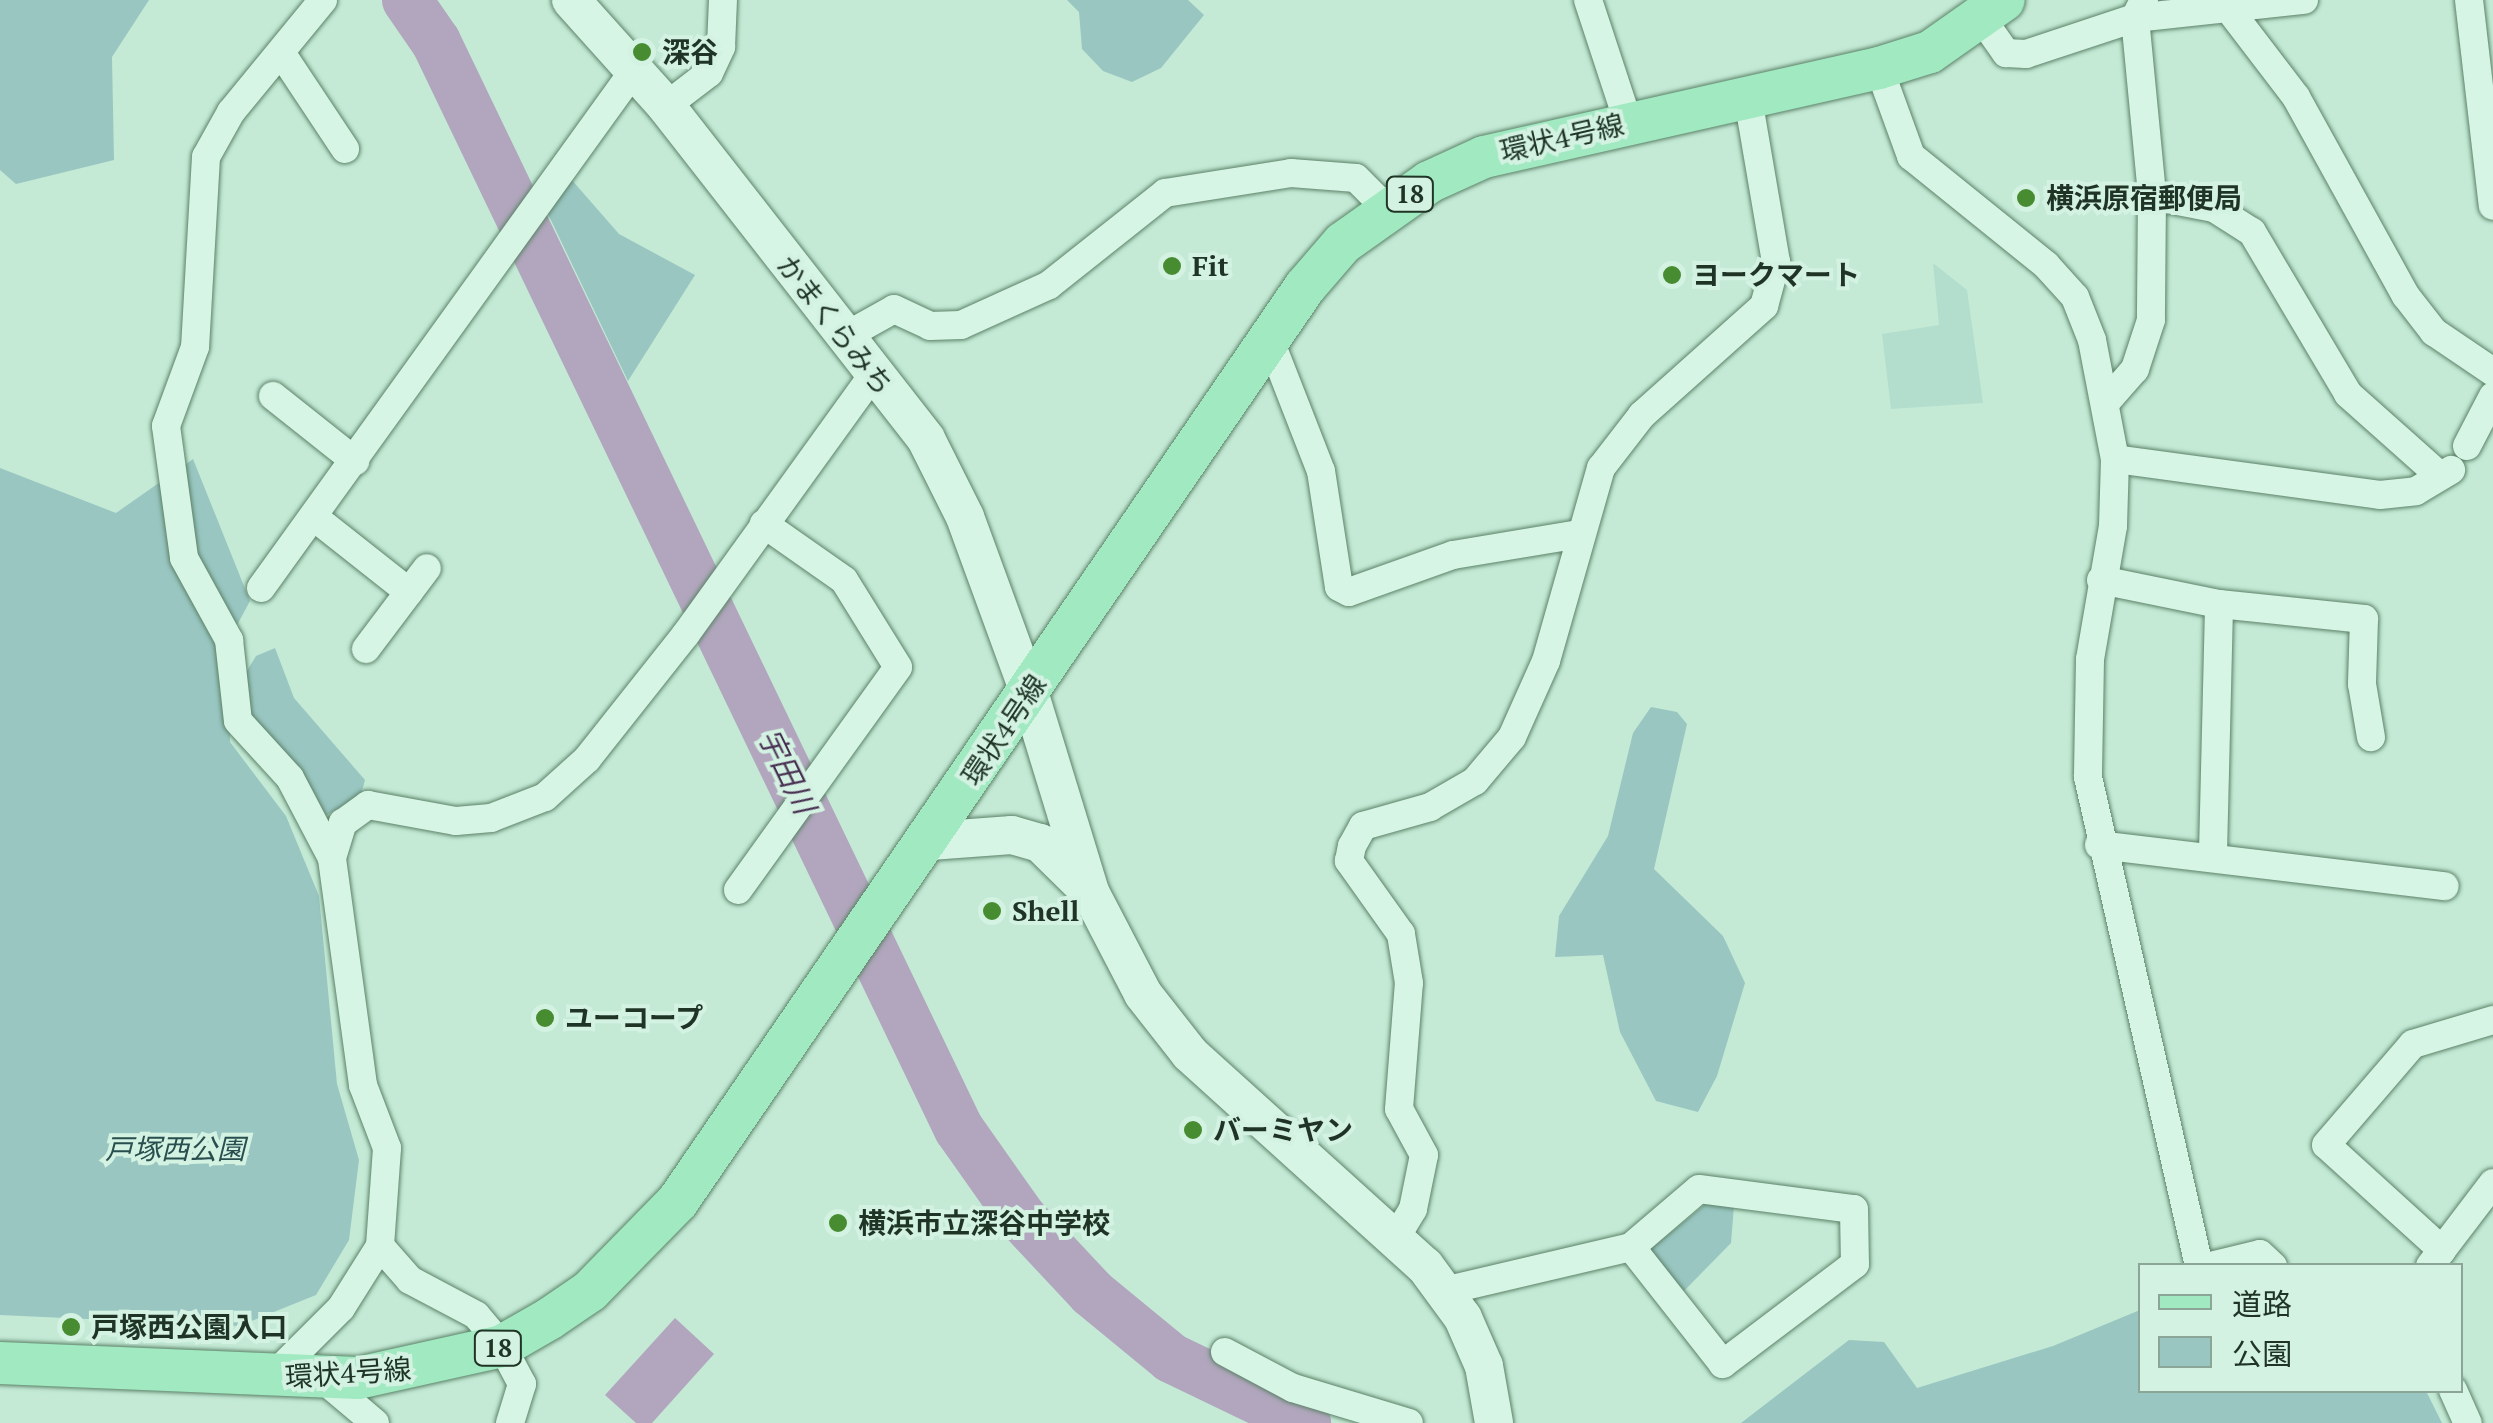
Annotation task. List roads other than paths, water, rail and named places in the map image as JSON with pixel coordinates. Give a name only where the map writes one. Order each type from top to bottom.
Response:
[{"type":"main road","name":"かまくらみち","points":[[571,0],[666,106],[926,439],[965,517],[1029,692],[1090,892]]},
{"type":"main road","name":"環状4号線","points":[[0,1363],[271,1378],[322,1378],[422,1369],[502,1346],[590,1291],[678,1201],[1271,344],[1305,287],[1343,243],[1387,209],[1484,157],[1879,68],[1930,52],[1993,9]]},
{"type":"main road","points":[[930,841],[1012,835],[1040,842],[1090,892],[1143,994],[1190,1054],[1395,1238],[1444,1291],[1484,1366],[1494,1423]]},
{"type":"street","points":[[271,1378],[341,1308],[380,1246],[387,1148],[363,1085],[332,858],[290,778],[238,721],[229,640],[184,558],[166,426],[195,346],[206,156],[231,112],[323,0]]},
{"type":"street","points":[[666,106],[709,73],[721,46],[723,0]]},
{"type":"street","points":[[1588,0],[1628,122]]},
{"type":"street","points":[[1993,9],[2006,52],[2026,54],[2140,9],[2304,0]]},
{"type":"street","points":[[2469,0],[2493,206]]},
{"type":"street","points":[[2225,4],[2296,98],[2406,296],[2434,332],[2493,372]]},
{"type":"street","points":[[2108,400],[2148,344],[2152,196],[2140,9]]},
{"type":"street","points":[[282,54],[345,148]]},
{"type":"street","points":[[1879,68],[1911,156],[2046,265],[2075,297],[2108,400],[2116,459],[2113,526],[2100,580],[2090,658],[2088,777],[2099,845],[2198,1263]]},
{"type":"street","points":[[261,588],[635,69]]},
{"type":"street","points":[[1395,1238],[1413,1209],[1424,1156],[1400,1109],[1410,983],[1400,934],[1349,861],[1352,846],[1363,826],[1430,807],[1475,781],[1512,737],[1546,661],[1601,468],[1642,414],[1764,306],[1774,286],[1748,99]]},
{"type":"street","points":[[844,337],[894,309],[930,326],[961,325],[1049,284],[1165,193],[1291,173],[1356,178],[1387,209]]},
{"type":"street","points":[[2116,459],[2380,495],[2416,491],[2446,473],[2348,394],[2252,232],[2214,208],[2152,196]]},
{"type":"street","points":[[1271,344],[1320,471],[1339,587],[1349,592],[1453,556],[1580,534]]},
{"type":"street","points":[[332,858],[343,823],[368,805],[456,821],[491,818],[546,797],[586,759],[686,634],[872,374]]},
{"type":"street","points":[[272,396],[355,461]]},
{"type":"street","points":[[2467,446],[2493,396]]},
{"type":"street","points":[[314,517],[409,592]]},
{"type":"street","points":[[738,890],[814,790],[898,667],[844,580],[764,524]]},
{"type":"street","points":[[366,650],[426,568]]},
{"type":"street","points":[[2100,580],[2219,604],[2364,619],[2362,684],[2370,737]]},
{"type":"street","points":[[2213,854],[2219,604]]},
{"type":"street","points":[[2099,845],[2213,854],[2445,886]]},
{"type":"street","points":[[2493,1020],[2413,1044],[2326,1144],[2436,1258],[2493,1183]]},
{"type":"street","points":[[1444,1291],[1631,1247],[1699,1189],[1854,1208],[1855,1264],[1723,1364],[1631,1247]]},
{"type":"street","points":[[380,1246],[410,1280],[476,1315],[502,1346],[522,1384],[510,1423]]},
{"type":"street","points":[[2222,1263],[2260,1254],[2269,1263]]},
{"type":"street","points":[[1224,1352],[1294,1388],[1409,1423]]},
{"type":"street","points":[[322,1378],[375,1423]]},
{"type":"street","points":[[2454,1393],[2468,1423]]},
{"type":"waterway","name":"宇田川","points":[[407,0],[436,42],[959,1129],[1021,1217],[1092,1293],[1171,1358],[1306,1423]]},
{"type":"place","name":"深谷","points":[[642,52]]},
{"type":"place","name":"横浜原宿郵便局","points":[[2026,198]]},
{"type":"place","name":"Fit","points":[[1172,266]]},
{"type":"place","name":"ヨークマート","points":[[1672,275]]},
{"type":"place","name":"Shell","points":[[992,911]]},
{"type":"place","name":"ユーコープ","points":[[545,1018]]},
{"type":"place","name":"バーミヤン","points":[[1193,1130]]},
{"type":"place","name":"横浜市立深谷中学校","points":[[838,1223]]},
{"type":"place","name":"戸塚西公園入口","points":[[71,1327]]},
{"type":"park label","name":"戸塚西公園","points":[[175,1149]]}]
